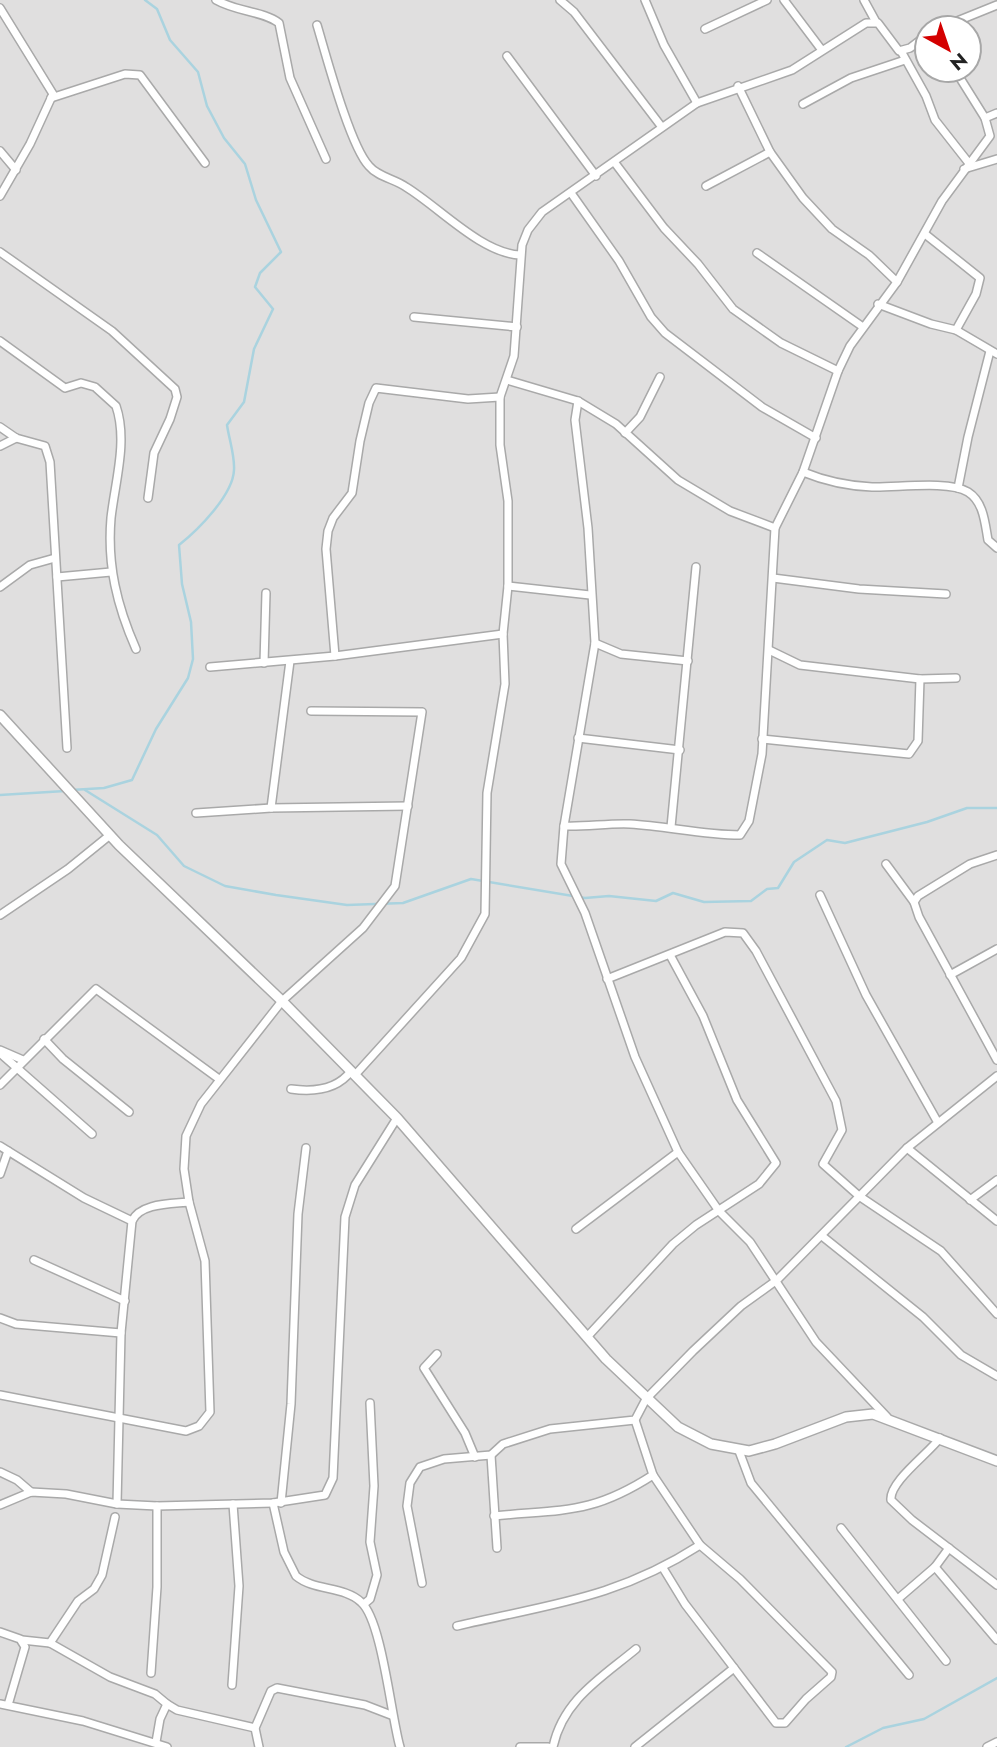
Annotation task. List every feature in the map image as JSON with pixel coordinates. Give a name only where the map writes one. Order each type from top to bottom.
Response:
[{"type":"street","points":[[216,0],[237,11],[269,16],[279,23],[290,78],[326,159]]},
{"type":"street","points":[[560,0],[574,12],[661,126]]},
{"type":"street","points":[[645,0],[664,45],[697,103]]},
{"type":"street","points":[[705,29],[767,0]]},
{"type":"street","points":[[785,0],[821,49]]},
{"type":"street","points":[[864,0],[894,48],[901,51],[926,96],[935,120],[966,166]]},
{"type":"street","points":[[975,14],[997,5]]},
{"type":"street","points":[[0,8],[52,90],[51,98],[16,170],[0,196]]},
{"type":"street","points":[[291,1089],[323,1089],[353,1073],[461,958],[485,914],[487,895],[484,821],[505,684],[503,634],[508,586],[508,501],[500,445],[500,397],[514,356],[520,255],[528,230],[542,212],[697,103],[738,86],[792,70],[821,49],[866,23],[876,22]]},
{"type":"street","points":[[317,25],[340,100],[368,166],[405,186],[477,237],[512,255],[520,255]]},
{"type":"street","points":[[901,51],[913,44]]},
{"type":"street","points":[[507,56],[596,176]]},
{"type":"street","points":[[803,104],[850,78],[905,60]]},
{"type":"street","points":[[51,98],[125,74],[140,75],[205,163]]},
{"type":"street","points":[[564,826],[625,824],[671,827],[704,835],[740,835],[749,821],[762,754],[775,528],[803,472],[838,371],[878,304],[897,282],[966,166],[990,136],[985,118],[964,84]]},
{"type":"street","points":[[738,86],[770,152],[819,216],[869,255],[897,282]]},
{"type":"street","points":[[985,118],[997,113]]},
{"type":"street","points":[[0,151],[16,170]]},
{"type":"street","points":[[705,186],[770,152]]},
{"type":"street","points":[[966,166],[997,159]]},
{"type":"street","points":[[615,163],[664,228],[706,273],[733,309],[782,343],[838,371]]},
{"type":"street","points":[[571,193],[619,261],[651,317],[665,333],[762,407],[816,438]]},
{"type":"street","points":[[925,234],[980,278],[976,294],[956,330]]},
{"type":"street","points":[[0,252],[112,331],[176,391],[170,419],[154,453],[148,498]]},
{"type":"street","points":[[757,253],[863,327]]},
{"type":"street","points":[[878,304],[931,324],[956,330],[994,353],[968,437],[958,488]]},
{"type":"street","points":[[414,317],[517,327]]},
{"type":"street","points":[[0,341],[65,388],[81,383],[95,387],[116,406],[121,448],[111,519],[111,572],[136,649]]},
{"type":"street","points":[[625,433],[640,417],[660,377]]},
{"type":"street","points":[[507,380],[578,401],[625,433],[678,480],[730,511],[775,528]]},
{"type":"street","points":[[335,656],[326,549],[328,531],[333,518],[352,493],[359,441],[369,402],[376,388],[468,399],[500,397]]},
{"type":"street","points":[[578,401],[575,420],[587,528],[595,643],[578,738],[572,794],[564,826],[561,864],[586,913],[607,979],[647,1086],[678,1152],[719,1210],[750,1242],[816,1342],[887,1417]]},
{"type":"street","points":[[0,427],[16,438],[47,449],[67,748]]},
{"type":"street","points":[[0,446],[16,438]]},
{"type":"street","points":[[803,472],[832,482],[863,486],[958,488],[974,497],[984,514],[988,541],[997,548]]},
{"type":"street","points":[[0,587],[30,565],[55,558]]},
{"type":"street","points":[[671,827],[696,567]]},
{"type":"street","points":[[57,577],[111,572]]},
{"type":"street","points":[[773,578],[859,589],[946,594]]},
{"type":"street","points":[[508,586],[590,595]]},
{"type":"street","points":[[264,663],[266,593]]},
{"type":"street","points":[[210,667],[335,656],[503,634]]},
{"type":"street","points":[[595,643],[621,654],[688,661]]},
{"type":"street","points":[[769,650],[800,665],[920,678],[956,678]]},
{"type":"street","points":[[271,808],[290,661]]},
{"type":"street","points":[[762,739],[909,754],[918,741],[920,678]]},
{"type":"street","points":[[0,1395],[186,1431],[199,1426],[210,1412],[205,1261],[189,1202],[183,1149],[190,1125],[219,1079],[282,1002],[363,928],[395,886],[422,712],[311,711]]},
{"type":"street","points":[[0,715],[110,835],[397,1118],[587,1337],[646,1399],[678,1427],[695,1437],[739,1451],[775,1444],[855,1415],[887,1417],[997,1461]]},
{"type":"street","points":[[578,738],[680,750]]},
{"type":"street","points":[[196,813],[271,808],[408,806]]},
{"type":"street","points":[[0,915],[68,869],[110,835]]},
{"type":"street","points":[[914,902],[918,896],[970,864],[997,855]]},
{"type":"street","points":[[886,864],[914,902],[997,1060]]},
{"type":"street","points":[[820,895],[866,995],[937,1121]]},
{"type":"street","points":[[607,979],[725,932],[743,933],[756,951],[836,1101],[842,1130],[823,1164],[859,1196],[941,1251],[989,1309],[997,1314]]},
{"type":"street","points":[[950,975],[997,948]]},
{"type":"street","points":[[587,1337],[673,1244],[759,1184],[776,1163],[737,1100],[704,1016],[670,955]]},
{"type":"street","points":[[0,1085],[94,990],[100,989],[134,1019],[219,1079]]},
{"type":"street","points":[[44,1039],[63,1059],[129,1112]]},
{"type":"street","points":[[0,1052],[23,1060]]},
{"type":"street","points":[[0,1052],[92,1134]]},
{"type":"street","points":[[663,1568],[685,1604],[779,1725],[785,1723],[806,1699],[831,1677],[832,1672],[740,1579],[700,1545],[653,1475],[635,1420],[646,1399],[741,1306],[777,1280],[907,1148],[937,1121],[997,1076]]},
{"type":"street","points":[[0,1505],[31,1492],[66,1494],[117,1504],[157,1506],[277,1503],[325,1495],[330,1489],[345,1217],[355,1185],[397,1118]]},
{"type":"street","points":[[0,1146],[84,1198],[132,1221]]},
{"type":"street","points":[[306,1148],[298,1213],[291,1404],[277,1503],[284,1552],[296,1576],[354,1597],[364,1604],[386,1675],[391,1715],[400,1747]]},
{"type":"street","points":[[907,1148],[997,1221]]},
{"type":"street","points":[[0,1174],[8,1151]]},
{"type":"street","points":[[576,1229],[678,1152]]},
{"type":"street","points":[[970,1200],[997,1180]]},
{"type":"street","points":[[117,1504],[121,1332],[132,1221],[134,1215],[144,1209],[189,1202]]},
{"type":"street","points":[[822,1236],[923,1317],[961,1355],[997,1377]]},
{"type":"street","points":[[34,1260],[125,1301]]},
{"type":"street","points":[[0,1318],[16,1324],[121,1332]]},
{"type":"street","points":[[437,1354],[424,1368],[465,1433],[475,1457]]},
{"type":"street","points":[[364,1604],[370,1599],[370,1591],[377,1575],[370,1542],[374,1486],[370,1403]]},
{"type":"street","points":[[422,1583],[407,1506],[410,1483],[424,1465],[444,1459],[491,1455],[503,1444],[551,1429],[635,1420]]},
{"type":"street","points":[[940,1438],[928,1454],[896,1483],[890,1494],[894,1505],[997,1585]]},
{"type":"street","points":[[739,1451],[745,1474],[751,1483],[909,1675]]},
{"type":"street","points":[[491,1455],[497,1548]]},
{"type":"street","points":[[0,1472],[17,1480],[31,1492]]},
{"type":"street","points":[[494,1516],[581,1509],[614,1497],[653,1475]]},
{"type":"street","points":[[232,1685],[239,1586],[233,1504]]},
{"type":"street","points":[[150,1673],[157,1587],[157,1506]]},
{"type":"street","points":[[50,1643],[78,1601],[94,1588],[102,1575],[115,1517]]},
{"type":"street","points":[[841,1528],[899,1598],[946,1661]]},
{"type":"street","points":[[457,1626],[561,1605],[617,1589],[663,1568],[700,1545]]},
{"type":"street","points":[[899,1598],[935,1567],[949,1548]]},
{"type":"street","points":[[935,1567],[997,1640]]},
{"type":"street","points":[[0,1632],[22,1640],[50,1643],[110,1677],[155,1694],[177,1710],[255,1728]]},
{"type":"street","points":[[22,1640],[24,1653],[4,1704],[83,1721],[167,1747]]},
{"type":"street","points":[[520,1747],[550,1747],[570,1704],[636,1649]]},
{"type":"street","points":[[635,1747],[734,1668]]},
{"type":"street","points":[[259,1747],[255,1728],[271,1691],[281,1687],[365,1705],[391,1715]]},
{"type":"street","points":[[156,1742],[160,1719],[167,1704]]},
{"type":"street","points":[[987,1747],[997,1742]]},
{"type":"shaded area","points":[[0,0],[997,0],[997,1747],[0,1747]]},
{"type":"waterway","points":[[71,790],[104,788],[132,780],[156,729],[188,678],[193,659],[191,622],[182,584],[179,545],[213,511],[232,480],[234,459],[227,425],[244,402],[254,349],[273,309],[255,287],[260,273],[281,252],[256,200],[245,164],[224,138],[207,106],[198,72],[170,40],[157,9],[145,0]]},
{"type":"waterway","points":[[85,790],[157,835],[184,866],[225,886],[347,905],[403,903],[471,879],[585,898],[609,896],[656,901],[673,893],[704,902],[751,901],[767,889],[778,888],[794,862],[827,840],[845,843],[927,822],[967,808],[997,808]]},
{"type":"waterway","points":[[0,795],[65,791]]},
{"type":"waterway","points":[[846,1747],[883,1728],[924,1719],[997,1678]]}]
